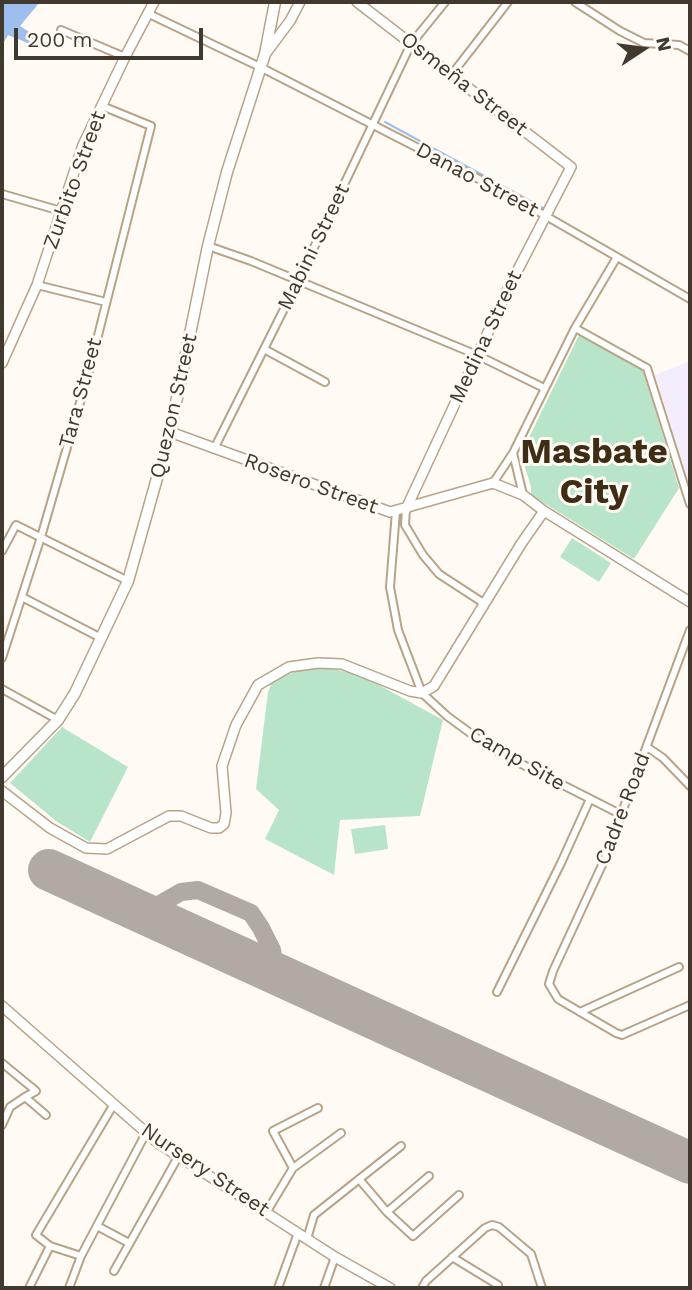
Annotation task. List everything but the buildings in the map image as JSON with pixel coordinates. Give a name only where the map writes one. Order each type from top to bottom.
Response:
[{"type":"main road","name":"Quezon Street","points":[[2,777],[58,720],[75,693],[128,581],[170,432],[208,246],[227,172],[265,54],[275,2]]},
{"type":"street","name":"Zurbito Street","points":[[2,363],[37,285],[83,145],[154,2]]},
{"type":"street","points":[[265,54],[290,21],[300,2]]},
{"type":"street","name":"Osmeña Street","points":[[357,2],[571,167]]},
{"type":"street","name":"Mabini Street","points":[[214,449],[411,44],[445,2]]},
{"type":"street","points":[[452,74],[508,2]]},
{"type":"street","points":[[575,2],[644,43],[679,44],[690,51]]},
{"type":"street","name":"Danao Street","points":[[147,13],[260,67],[506,193],[690,299]]},
{"type":"street","points":[[61,30],[125,57]]},
{"type":"street","name":"Tara Street","points":[[2,658],[41,537],[88,375],[151,126],[102,106]]},
{"type":"street","name":"Medina Street","points":[[401,510],[510,285],[571,167]]},
{"type":"street","points":[[2,194],[61,211]]},
{"type":"street","points":[[208,246],[251,261],[477,355],[544,388]]},
{"type":"street","points":[[617,257],[575,328],[513,453],[493,484],[523,495],[544,512],[690,602]]},
{"type":"street","points":[[37,285],[106,302]]},
{"type":"street","points":[[575,328],[647,368],[690,504]]},
{"type":"street","points":[[264,349],[325,382]]},
{"type":"street","name":"Rosero Street","points":[[170,432],[390,512],[493,484]]},
{"type":"street","points":[[513,453],[523,495]]},
{"type":"street","points":[[401,510],[394,524],[390,587],[398,630],[422,693]]},
{"type":"street","points":[[401,510],[405,525],[423,555],[439,574],[486,605]]},
{"type":"street","points":[[2,791],[50,828],[86,848],[107,849],[169,816],[181,816],[211,828],[219,828],[224,824],[226,813],[222,766],[236,725],[258,685],[289,667],[318,663],[342,664],[410,691],[422,693],[433,686],[486,605],[521,544],[544,512]]},
{"type":"street","points":[[394,524],[405,525]]},
{"type":"street","points":[[2,551],[16,525],[128,581]]},
{"type":"street","points":[[22,597],[101,638]]},
{"type":"street","name":"Cadre Road","points":[[580,1012],[558,999],[549,984],[603,863],[690,630]]},
{"type":"street","points":[[2,689],[58,720]]},
{"type":"street","name":"Camp Site","points":[[422,693],[447,716],[492,749],[620,814]]},
{"type":"street","points":[[647,747],[663,758],[690,786]]},
{"type":"street","points":[[497,992],[590,799]]},
{"type":"street","points":[[580,1012],[679,967]]},
{"type":"street","points":[[580,1012],[622,1035],[690,1005]]},
{"type":"street","name":"Nursery Street","points":[[2,1006],[146,1133],[178,1157],[335,1257],[390,1288]]},
{"type":"street","points":[[2,1063],[36,1091],[6,1106],[2,1125]]},
{"type":"street","points":[[25,1097],[46,1115]]},
{"type":"street","points":[[81,1256],[50,1246],[36,1235],[114,1104]]},
{"type":"street","points":[[293,1168],[273,1131],[318,1108]]},
{"type":"street","points":[[69,1288],[81,1256],[146,1133]]},
{"type":"street","points":[[266,1213],[293,1168],[341,1133]]},
{"type":"street","points":[[307,1239],[314,1215],[401,1146]]},
{"type":"street","points":[[114,1271],[178,1157]]},
{"type":"street","points":[[387,1212],[429,1176]]},
{"type":"street","points":[[359,1179],[387,1212],[413,1236],[459,1195]]},
{"type":"street","points":[[422,1288],[453,1256],[492,1225],[499,1227],[531,1254],[542,1288]]},
{"type":"street","points":[[97,1226],[128,1243]]},
{"type":"street","points":[[278,1288],[298,1233]]},
{"type":"street","points":[[29,1288],[50,1246]]},
{"type":"street","points":[[453,1256],[498,1285]]},
{"type":"street","points":[[324,1288],[335,1257]]},
{"type":"shaded area","points":[[690,361],[690,487],[655,375]]},
{"type":"green space","points":[[579,335],[643,371],[679,488],[634,559],[531,495],[521,454]]},
{"type":"green space","points":[[572,538],[611,563],[599,582],[560,557]]},
{"type":"green space","points":[[311,666],[357,673],[443,720],[420,816],[340,820],[334,875],[265,839],[279,810],[256,789],[268,692],[273,680]]},
{"type":"green space","points":[[62,727],[128,767],[90,842],[56,821],[10,783]]},
{"type":"green space","points":[[385,825],[388,849],[355,854],[351,829]]},
{"type":"water","points":[[2,2],[40,2],[20,26],[43,41],[40,48],[8,35],[4,42],[2,40]]},
{"type":"waterway","points":[[385,122],[545,209]]},
{"type":"taxiway","points":[[161,921],[158,913],[160,904],[181,892],[198,890],[251,913],[272,950],[276,973]]},
{"type":"taxiway","points":[[139,911],[160,904]]},
{"type":"taxiway","points":[[256,964],[267,958],[272,950]]},
{"type":"runway","points":[[49,870],[690,1163]]},
{"type":"district","name":"Masbate City","points":[[594,473]]}]
